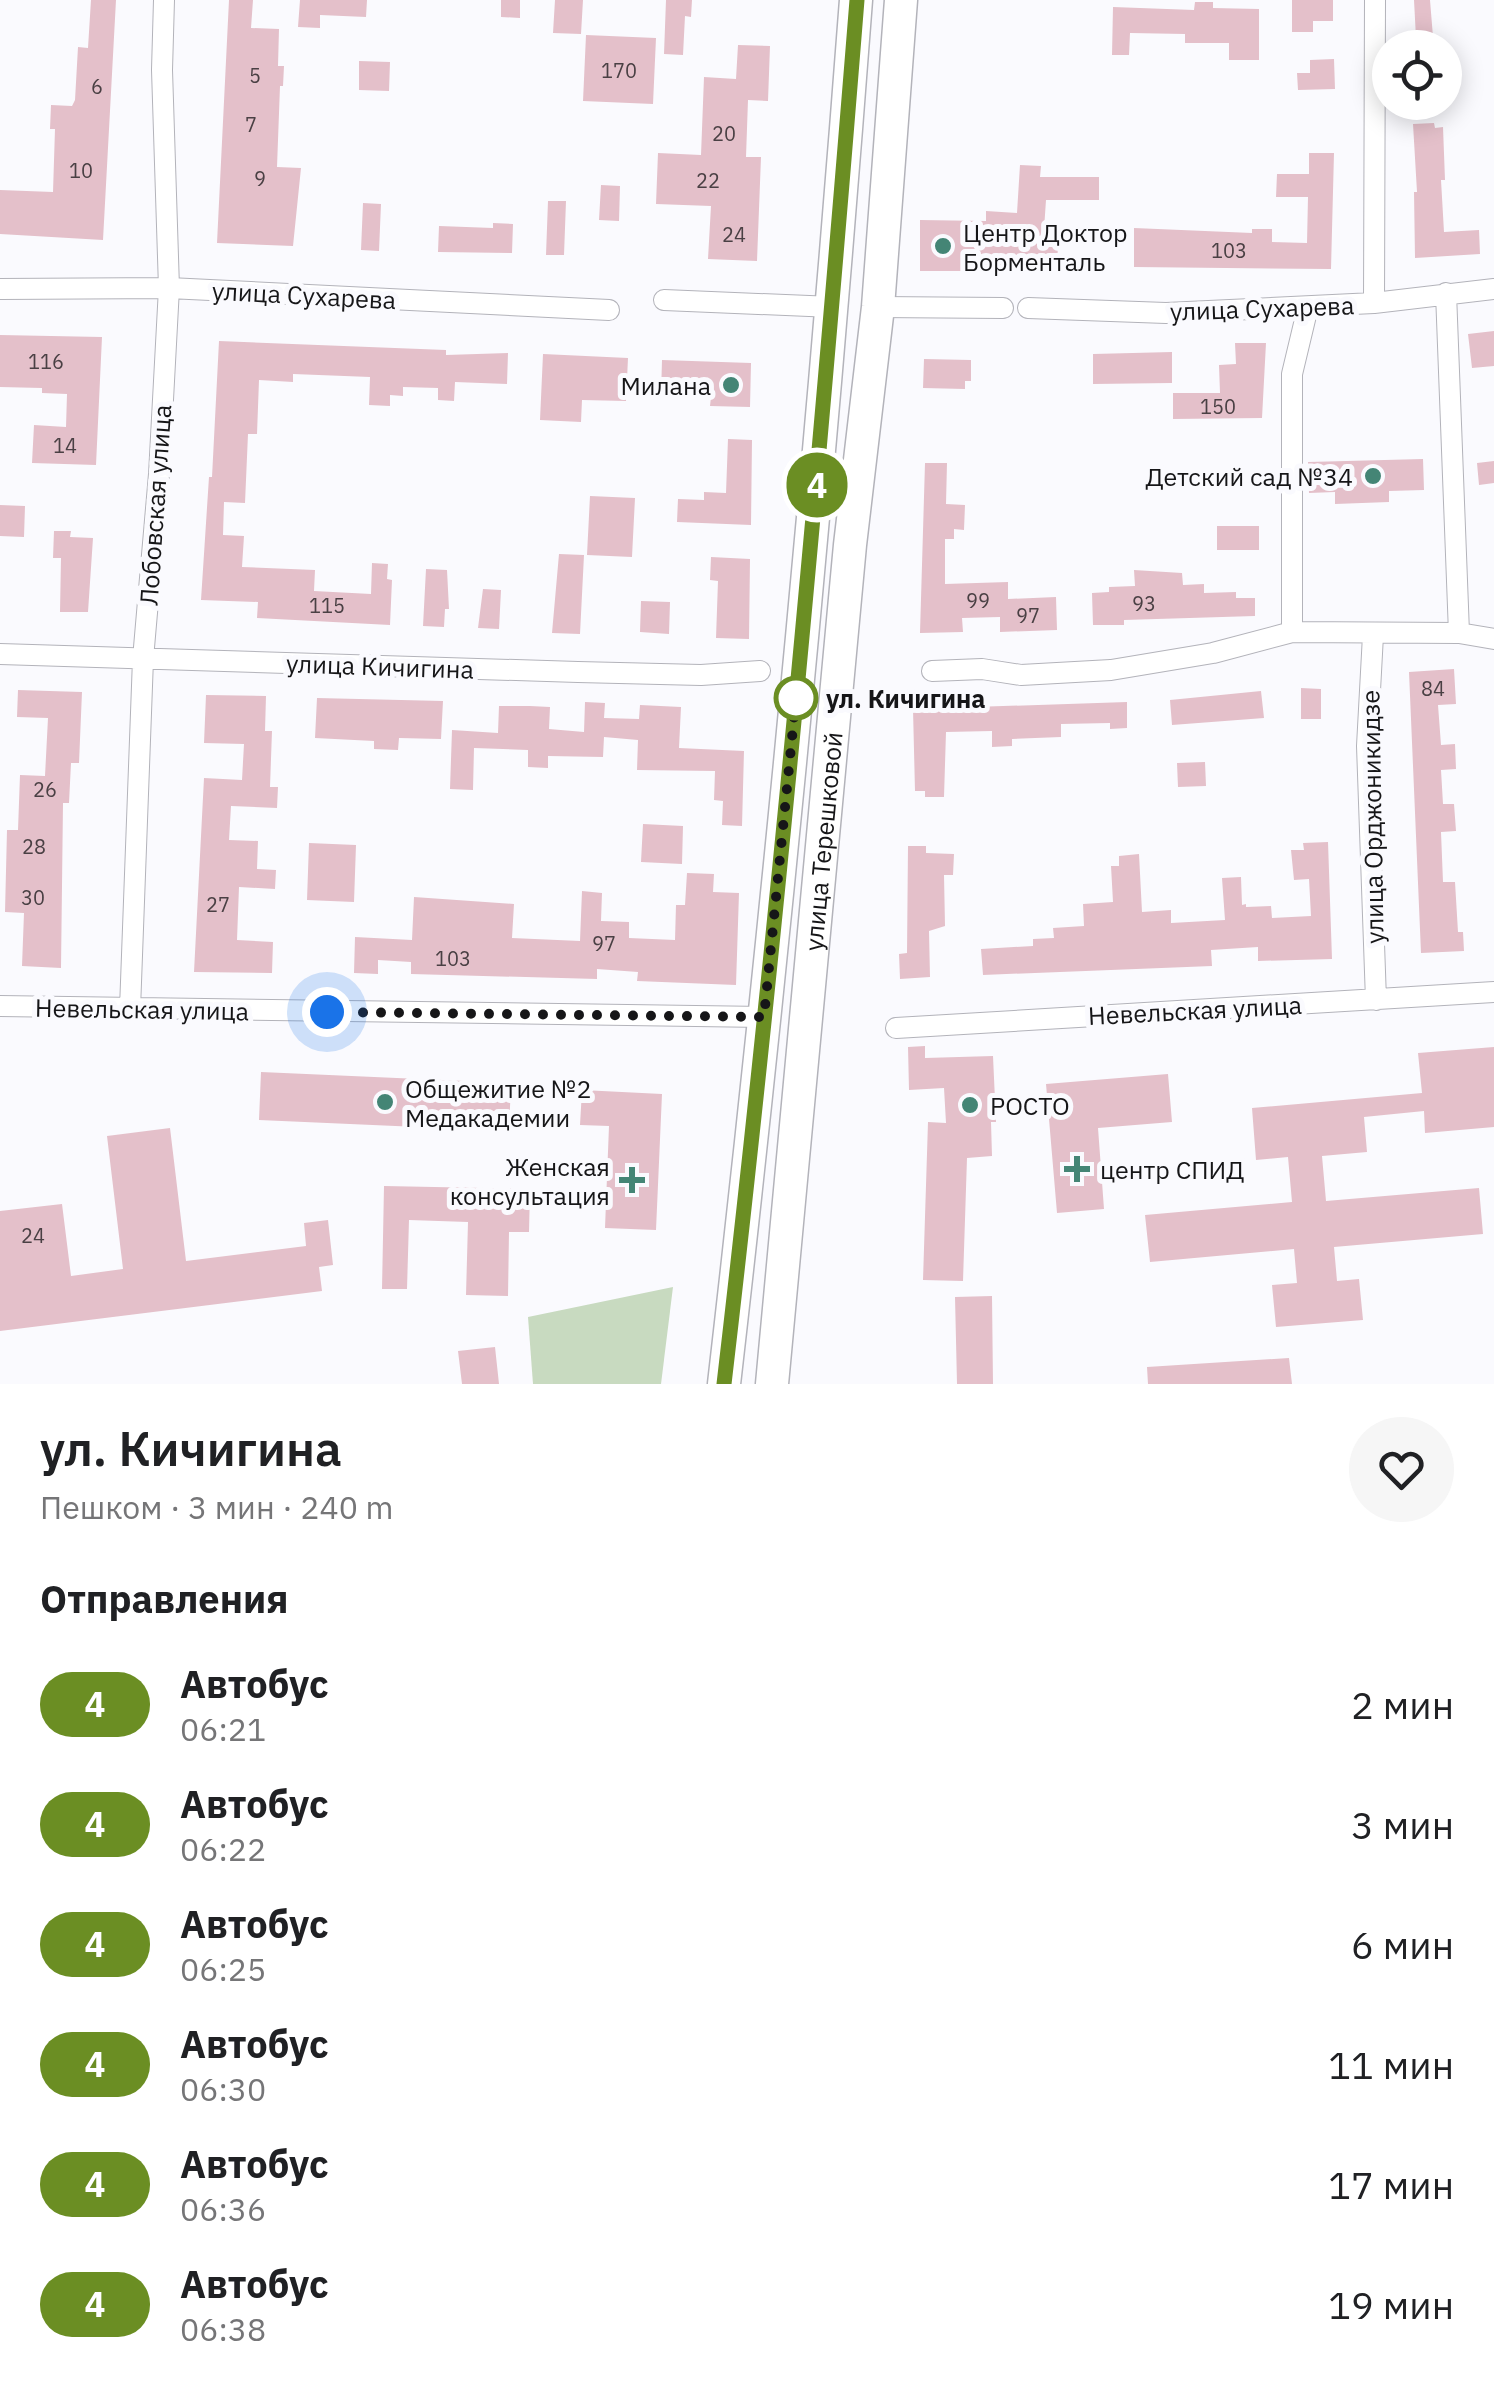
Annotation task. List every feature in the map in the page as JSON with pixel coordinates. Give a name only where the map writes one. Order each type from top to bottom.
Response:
[{"type":"main road","name":"улица Терешковой","points":[[724,1384],[764,1017],[832,307],[856,0]]},
{"type":"main road","name":"улица Терешковой","points":[[772,1384],[850,545],[878,308],[901,0]]},
{"type":"street","name":"Лобовская улица","points":[[130,1010],[144,659],[170,288],[162,70],[164,0]]},
{"type":"street","points":[[1374,303],[1375,0]]},
{"type":"street","name":"улица Сухарева","points":[[0,290],[170,288],[609,310]]},
{"type":"street","name":"улица Сухарева","points":[[1028,308],[1166,313],[1374,303],[1494,289]]},
{"type":"street","points":[[1446,292],[1459,634]]},
{"type":"street","points":[[664,300],[832,307]]},
{"type":"street","points":[[1292,632],[1292,374],[1308,307]]},
{"type":"street","points":[[878,308],[1002,308]]},
{"type":"street","points":[[932,672],[969,668],[1021,675],[1111,670],[1212,653],[1292,632],[1459,634],[1494,639]]},
{"type":"street","name":"улица Орджоникидзе","points":[[1373,635],[1367,746],[1376,1000]]},
{"type":"street","name":"улица Кичигина","points":[[0,654],[666,674],[760,671]]},
{"type":"street","name":"Невельская улица","points":[[896,1028],[1494,992]]},
{"type":"street","name":"Невельская улица","points":[[0,1006],[764,1017]]},
{"type":"green space","points":[[673,1287],[661,1384],[533,1384],[528,1317]]},
{"type":"building","points":[[91,0],[116,0],[103,240],[0,234],[0,190],[53,192],[55,129],[50,129],[51,105],[72,106],[75,100],[78,47],[88,48]]},
{"type":"building","points":[[229,0],[253,0],[251,28],[279,29],[278,66],[284,66],[277,167],[301,168],[293,246],[217,243]]},
{"type":"building","points":[[300,0],[367,0],[366,17],[320,15],[320,28],[298,27]]},
{"type":"building","points":[[501,0],[520,0],[520,18],[501,17]]},
{"type":"building","points":[[555,0],[583,0],[581,34],[553,33]]},
{"type":"building","points":[[666,0],[692,0],[691,17],[685,16],[683,55],[664,54]]},
{"type":"building","points":[[1292,0],[1333,0],[1333,21],[1313,21],[1313,32],[1292,32]]},
{"type":"building","points":[[1414,0],[1430,0],[1432,30],[1416,30]]},
{"type":"building","points":[[1195,2],[1213,2],[1213,8],[1259,9],[1259,60],[1229,60],[1229,43],[1185,43],[1185,34],[1130,33],[1129,55],[1112,55],[1113,7],[1194,10]]},
{"type":"building","points":[[586,35],[656,38],[653,104],[583,101]]},
{"type":"building","points":[[738,45],[770,46],[768,101],[748,100],[746,157],[761,157],[757,261],[708,259],[711,206],[656,204],[658,153],[701,155],[704,77],[736,79]]},
{"type":"building","points":[[1334,59],[1335,89],[1298,90],[1297,73],[1310,73],[1310,60]]},
{"type":"building","points":[[359,61],[390,62],[389,91],[359,90]]},
{"type":"building","points":[[1434,123],[1435,128],[1443,127],[1444,232],[1479,230],[1480,254],[1415,258],[1413,124]]},
{"type":"building","points":[[1309,153],[1334,153],[1331,269],[1134,267],[1134,228],[1252,233],[1252,229],[1272,229],[1272,242],[1307,243],[1308,197],[1276,197],[1277,174],[1309,174]]},
{"type":"building","points":[[1020,165],[1041,166],[1040,177],[1099,177],[1099,200],[1046,200],[1043,244],[1058,245],[1057,266],[965,264],[965,271],[920,271],[920,220],[986,221],[986,211],[1017,213]]},
{"type":"building","points":[[601,185],[620,186],[619,221],[599,220]]},
{"type":"building","points":[[548,201],[566,201],[564,255],[546,255]]},
{"type":"building","points":[[363,203],[381,204],[379,251],[361,250]]},
{"type":"building","points":[[493,223],[513,224],[512,253],[438,252],[439,226],[493,228]]},
{"type":"building","points":[[1494,331],[1494,366],[1472,368],[1468,334]]},
{"type":"building","points":[[0,335],[102,337],[96,465],[32,463],[34,425],[66,427],[67,394],[42,393],[42,388],[0,387]]},
{"type":"building","points":[[219,341],[446,350],[446,355],[508,353],[507,384],[455,382],[454,401],[438,400],[438,388],[403,387],[403,396],[390,395],[390,406],[369,405],[370,377],[293,374],[293,382],[259,380],[257,434],[248,434],[245,503],[224,502],[223,535],[244,536],[242,567],[315,570],[314,591],[371,594],[372,563],[388,564],[387,579],[392,580],[390,625],[257,618],[258,602],[201,600]]},
{"type":"building","points":[[1235,343],[1266,343],[1262,418],[1173,419],[1173,393],[1220,393],[1219,365],[1236,364]]},
{"type":"building","points":[[1172,352],[1172,383],[1093,384],[1093,354]]},
{"type":"building","points":[[543,354],[628,358],[626,401],[582,400],[581,422],[540,420]]},
{"type":"building","points":[[924,359],[971,360],[971,381],[965,381],[965,389],[923,388]]},
{"type":"building","points":[[662,360],[751,363],[750,407],[710,406],[711,397],[661,395]]},
{"type":"building","points":[[728,439],[752,440],[751,525],[677,522],[678,499],[704,500],[704,492],[726,493]]},
{"type":"building","points":[[1423,459],[1424,490],[1389,491],[1389,502],[1335,504],[1335,492],[1309,493],[1308,462]]},
{"type":"building","points":[[1494,461],[1494,483],[1479,485],[1477,463]]},
{"type":"building","points":[[925,463],[947,463],[946,504],[965,505],[964,530],[954,529],[954,539],[945,539],[945,584],[1008,582],[1008,599],[1056,597],[1057,630],[1000,632],[1000,617],[962,618],[963,632],[920,633]]},
{"type":"building","points":[[590,496],[635,498],[632,557],[587,555]]},
{"type":"building","points":[[0,505],[25,506],[24,537],[0,536]]},
{"type":"building","points":[[1217,526],[1259,526],[1259,550],[1217,550]]},
{"type":"building","points":[[54,531],[71,531],[70,537],[93,538],[88,612],[60,612],[61,558],[53,558]]},
{"type":"building","points":[[559,554],[584,555],[580,634],[552,633]]},
{"type":"building","points":[[711,557],[750,559],[749,639],[716,638],[718,581],[710,580]]},
{"type":"building","points":[[426,569],[447,570],[449,609],[445,609],[444,627],[423,626]]},
{"type":"building","points":[[1134,570],[1182,573],[1183,585],[1204,584],[1204,593],[1236,592],[1236,598],[1255,598],[1255,616],[1124,620],[1124,625],[1093,625],[1092,593],[1109,592],[1109,587],[1135,586]]},
{"type":"building","points":[[483,589],[501,590],[499,629],[478,628]]},
{"type":"building","points":[[641,601],[670,602],[669,634],[640,632]]},
{"type":"building","points":[[1454,669],[1456,704],[1438,705],[1441,745],[1455,744],[1456,769],[1441,770],[1443,804],[1454,804],[1456,831],[1441,832],[1443,882],[1455,882],[1458,932],[1463,932],[1464,951],[1421,953],[1409,672]]},
{"type":"building","points":[[1301,688],[1321,689],[1321,719],[1301,719]]},
{"type":"building","points":[[18,690],[82,692],[79,763],[71,763],[69,803],[63,803],[61,968],[22,966],[24,913],[5,912],[7,830],[18,830],[20,775],[45,776],[48,718],[17,717]]},
{"type":"building","points":[[1261,691],[1264,718],[1172,725],[1170,700]]},
{"type":"building","points":[[206,695],[266,696],[265,731],[272,731],[270,787],[278,787],[277,808],[231,806],[229,840],[258,841],[257,869],[276,870],[275,889],[239,887],[237,940],[273,942],[272,973],[194,972],[204,778],[242,780],[244,744],[204,743]]},
{"type":"building","points":[[317,698],[443,701],[441,739],[399,738],[398,750],[374,749],[374,741],[315,738]]},
{"type":"building","points":[[585,702],[605,703],[604,718],[639,719],[640,705],[681,707],[679,748],[744,751],[742,826],[722,825],[723,801],[714,800],[715,771],[637,770],[638,740],[604,737],[603,757],[548,756],[548,768],[528,767],[528,750],[474,748],[473,790],[450,789],[452,730],[498,733],[499,706],[530,706],[550,707],[549,729],[584,732]]},
{"type":"building","points":[[1127,702],[1127,728],[1110,729],[1110,723],[1061,724],[1061,737],[1012,739],[1012,746],[992,747],[992,731],[946,732],[944,797],[925,797],[925,791],[915,791],[913,709]]},
{"type":"building","points":[[1205,762],[1206,786],[1178,787],[1177,763]]},
{"type":"building","points":[[643,824],[683,826],[682,864],[641,862]]},
{"type":"building","points":[[1328,842],[1332,959],[1258,961],[1258,947],[1211,950],[1212,966],[983,975],[981,949],[1033,946],[1033,939],[1054,938],[1053,928],[1084,926],[1083,904],[1113,902],[1111,866],[1119,866],[1119,856],[1139,854],[1142,912],[1171,910],[1171,923],[1225,920],[1222,878],[1241,877],[1242,905],[1271,906],[1272,918],[1311,916],[1309,879],[1294,880],[1291,850],[1304,850],[1303,843]]},
{"type":"building","points":[[309,843],[356,845],[354,902],[307,900]]},
{"type":"building","points":[[908,846],[926,846],[926,853],[954,854],[953,875],[944,875],[945,926],[929,931],[930,977],[900,979],[899,954],[907,953]]},
{"type":"building","points":[[687,873],[714,874],[713,892],[739,893],[736,985],[637,981],[638,972],[597,969],[597,979],[411,974],[411,962],[378,960],[378,974],[354,973],[355,937],[412,940],[414,897],[514,904],[512,938],[580,941],[582,891],[602,893],[601,921],[629,922],[629,938],[675,940],[676,905],[685,905]]},
{"type":"building","points":[[925,1046],[925,1058],[993,1056],[996,1122],[991,1122],[992,1156],[967,1158],[963,1281],[923,1280],[928,1122],[946,1123],[944,1088],[909,1090],[908,1047]]},
{"type":"building","points":[[1494,1047],[1494,1127],[1425,1133],[1424,1111],[1364,1117],[1367,1152],[1322,1156],[1326,1201],[1479,1188],[1483,1234],[1334,1247],[1337,1281],[1359,1279],[1363,1320],[1276,1327],[1272,1285],[1297,1283],[1294,1249],[1150,1262],[1145,1215],[1292,1202],[1288,1157],[1256,1160],[1252,1108],[1422,1093],[1418,1053]]},
{"type":"building","name":"Общежитие №2 Медакадемии","points":[[261,1072],[511,1083],[509,1131],[259,1120]]},
{"type":"building","name":"центр СПИД","points":[[1168,1074],[1172,1122],[1098,1128],[1104,1209],[1057,1213],[1046,1084]]},
{"type":"building","name":"Женская консультация","points":[[582,1090],[662,1094],[656,1230],[605,1228],[609,1126],[580,1125]]},
{"type":"building","points":[[170,1128],[186,1261],[306,1246],[304,1223],[328,1220],[333,1265],[319,1267],[322,1291],[0,1331],[0,1211],[62,1204],[71,1276],[123,1269],[107,1136]]},
{"type":"building","points":[[384,1186],[530,1189],[529,1232],[509,1232],[508,1296],[466,1295],[468,1222],[409,1220],[407,1289],[382,1289]]},
{"type":"building","points":[[992,1296],[993,1384],[957,1384],[955,1297]]},
{"type":"building","points":[[495,1347],[499,1384],[462,1384],[458,1351]]},
{"type":"building","points":[[1289,1358],[1292,1384],[1148,1384],[1147,1367]]},
{"type":"bus line","name":"4","points":[[724,1384],[750,1163],[813,525],[857,0]]},
{"type":"place","name":"Центр Доктор Борменталь","points":[[943,246]]},
{"type":"place","name":"Милана","points":[[731,385]]},
{"type":"place","name":"Детский сад №34","points":[[1373,476]]},
{"type":"place","name":"ул. Кичигина","points":[[796,698]]},
{"type":"place","name":"Общежитие №2 Медакадемии","points":[[385,1102]]},
{"type":"place","name":"РОСТО","points":[[970,1105]]},
{"type":"place","name":"центр СПИД","points":[[1077,1169]]},
{"type":"place","name":"Женская консультация","points":[[632,1180]]},
{"type":"route","points":[[327,1012],[764,1017],[796,698]]}]
